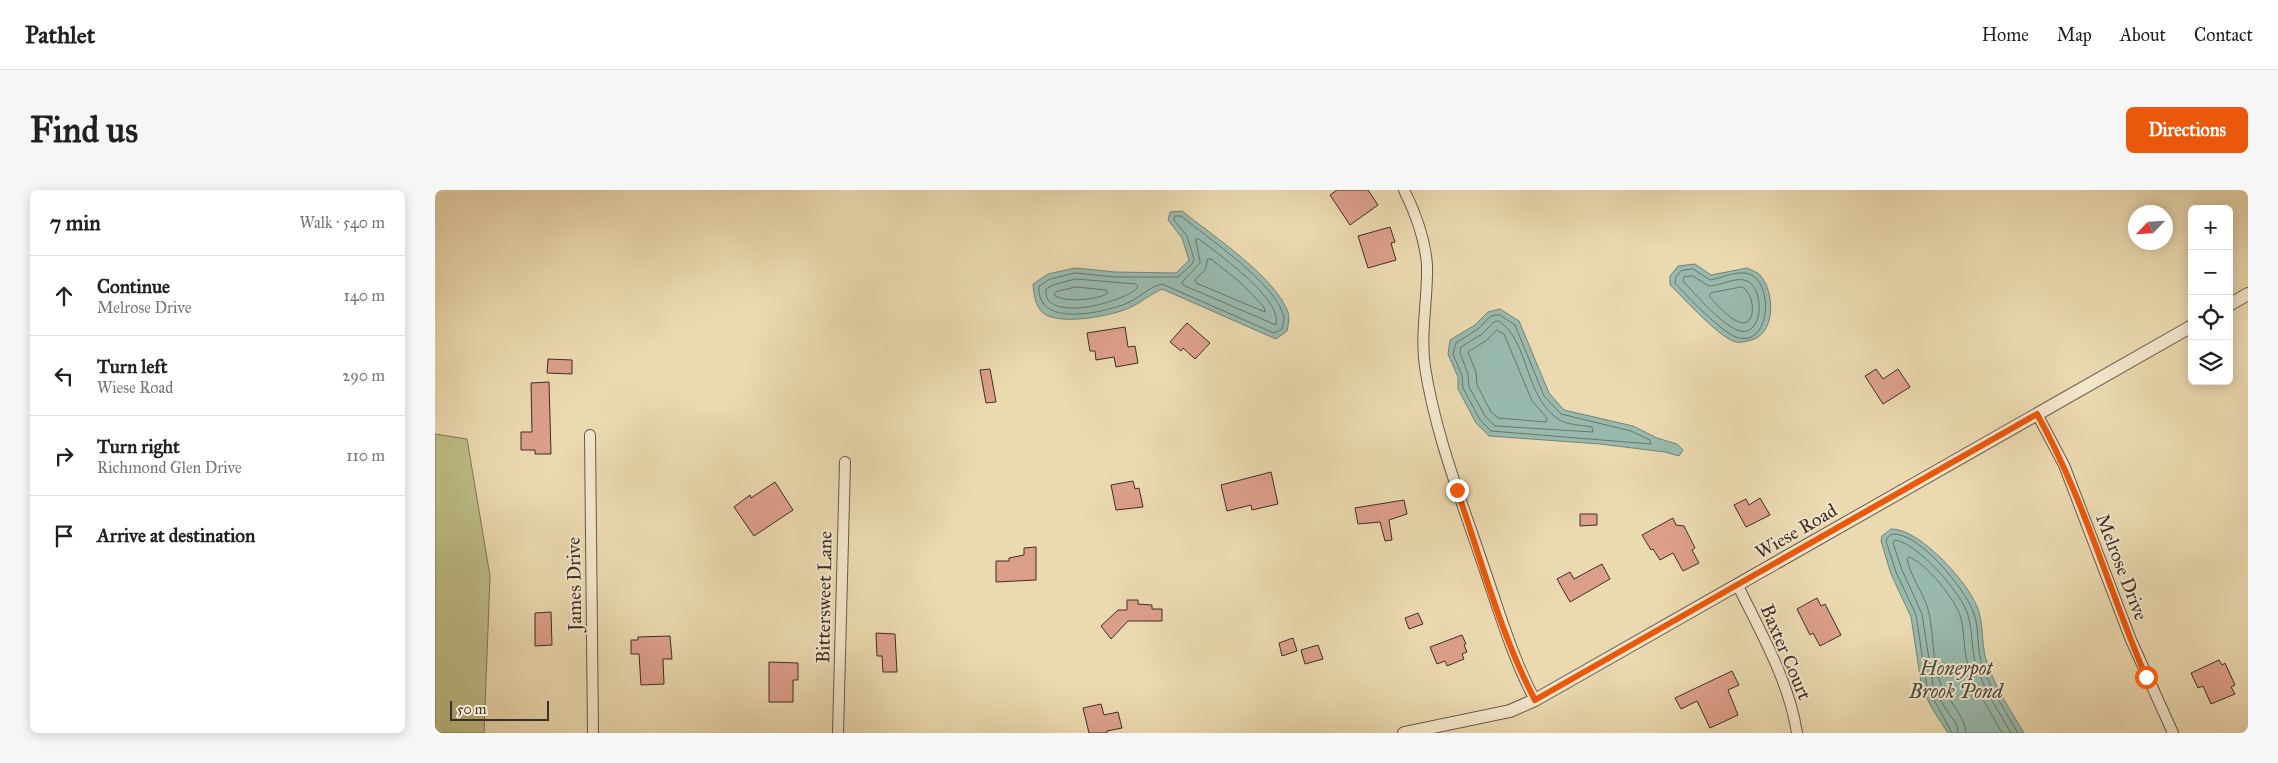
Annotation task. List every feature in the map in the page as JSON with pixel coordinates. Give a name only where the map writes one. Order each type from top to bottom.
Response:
[{"type":"street","points":[[1404,190],[1414,210],[1423,239],[1427,265],[1423,330],[1425,366],[1437,424],[1504,626],[1524,680],[1535,700]]},
{"type":"street","points":[[2233,303],[2248,294]]},
{"type":"street","name":"Wiese Road","points":[[1404,733],[1510,711],[1535,700],[2188,328]]},
{"type":"street","name":"Melrose Drive","points":[[2037,414],[2064,465],[2117,607],[2146,677],[2173,733]]},
{"type":"street","name":"James Drive","points":[[590,435],[593,733]]},
{"type":"street","name":"Bittersweet Lane","points":[[839,733],[845,462]]},
{"type":"street","name":"Baxter Court","points":[[1738,586],[1779,670],[1794,714],[1797,733]]},
{"type":"shaded area","points":[[435,434],[467,439],[490,576],[484,733],[435,733]]},
{"type":"water","points":[[1182,211],[1241,257],[1270,285],[1281,298],[1288,312],[1287,331],[1276,339],[1162,289],[1129,308],[1098,317],[1061,319],[1051,317],[1040,310],[1035,300],[1033,284],[1048,274],[1075,268],[1115,272],[1176,273],[1189,260],[1182,238],[1168,220],[1170,212]]},
{"type":"water","points":[[1695,264],[1711,275],[1747,268],[1760,275],[1769,292],[1771,303],[1768,324],[1764,332],[1757,338],[1736,342],[1711,326],[1670,285],[1670,276],[1678,266]]},
{"type":"water","points":[[1500,309],[1519,321],[1549,393],[1564,410],[1633,426],[1657,438],[1677,444],[1683,450],[1679,456],[1665,452],[1600,444],[1489,436],[1476,423],[1458,389],[1458,377],[1448,354],[1450,340],[1475,325],[1488,312]]},
{"type":"water","name":"Honeypot Brook Pond","points":[[1891,529],[1903,531],[1930,548],[1956,574],[1966,588],[1979,612],[1984,652],[1991,674],[2024,733],[1948,733],[1933,710],[1922,689],[1911,617],[1891,574],[1881,541],[1882,536]]},
{"type":"building","points":[[1337,190],[1368,190],[1378,205],[1350,225],[1330,195]]},
{"type":"building","points":[[1390,227],[1395,242],[1391,243],[1396,260],[1368,268],[1358,236]]},
{"type":"building","points":[[1187,323],[1210,343],[1195,359],[1183,348],[1181,351],[1170,342]]},
{"type":"building","points":[[1125,327],[1128,347],[1135,346],[1138,363],[1116,367],[1114,357],[1096,360],[1095,351],[1090,351],[1087,333]]},
{"type":"building","points":[[548,359],[572,360],[572,374],[547,373]]},
{"type":"building","points":[[990,369],[996,402],[986,403],[980,370]]},
{"type":"building","points":[[1876,369],[1883,379],[1898,369],[1910,387],[1883,404],[1865,376]]},
{"type":"building","points":[[549,382],[551,454],[535,454],[535,450],[521,450],[521,432],[532,432],[531,383]]},
{"type":"building","points":[[1271,472],[1278,504],[1252,510],[1251,505],[1227,511],[1221,485]]},
{"type":"building","points":[[1133,481],[1135,489],[1139,488],[1143,507],[1116,510],[1111,485]]},
{"type":"building","points":[[775,482],[793,510],[754,536],[734,507],[750,495],[751,498]]},
{"type":"building","points":[[1760,498],[1770,515],[1746,527],[1734,505],[1746,499],[1749,505]]},
{"type":"building","points":[[1404,500],[1407,514],[1389,520],[1392,540],[1385,541],[1380,522],[1358,524],[1355,508]]},
{"type":"building","points":[[1580,514],[1597,514],[1597,525],[1580,526]]},
{"type":"building","points":[[1673,518],[1676,525],[1684,526],[1695,548],[1692,550],[1699,563],[1683,571],[1673,553],[1660,560],[1642,535]]},
{"type":"building","points":[[1036,547],[1036,580],[996,582],[996,561],[1009,561],[1009,558],[1024,555],[1024,548]]},
{"type":"building","points":[[1602,564],[1610,579],[1570,602],[1557,579],[1570,572],[1574,579]]},
{"type":"building","points":[[1817,598],[1821,606],[1825,604],[1841,635],[1820,646],[1813,633],[1810,635],[1797,609]]},
{"type":"building","points":[[1127,600],[1138,600],[1138,604],[1152,605],[1152,609],[1162,609],[1162,621],[1128,621],[1111,639],[1101,626],[1118,610],[1127,610]]},
{"type":"building","points":[[551,612],[552,645],[535,646],[535,613]]},
{"type":"building","points":[[1418,613],[1423,624],[1409,629],[1405,618]]},
{"type":"building","points":[[876,633],[895,634],[897,672],[883,672],[882,656],[877,656]]},
{"type":"building","points":[[1462,635],[1467,652],[1462,654],[1464,659],[1447,666],[1445,661],[1437,664],[1430,647]]},
{"type":"building","points":[[670,636],[672,659],[663,659],[664,684],[641,685],[639,654],[631,654],[631,640],[638,640],[638,637]]},
{"type":"building","points":[[1293,638],[1297,651],[1282,656],[1279,643]]},
{"type":"building","points":[[1318,645],[1323,659],[1305,664],[1301,650]]},
{"type":"building","points":[[2219,660],[2222,665],[2225,663],[2235,685],[2231,687],[2235,694],[2211,704],[2203,686],[2198,688],[2191,673]]},
{"type":"building","points":[[769,662],[798,663],[798,680],[793,680],[793,702],[769,702]]},
{"type":"building","points":[[1732,671],[1739,685],[1728,690],[1738,715],[1710,728],[1697,701],[1681,709],[1675,698]]},
{"type":"building","points":[[1101,704],[1104,715],[1118,712],[1122,728],[1107,731],[1107,733],[1089,733],[1083,708]]},
{"type":"route","points":[[1457,490],[1524,680],[1535,700],[1561,687],[2037,414],[2064,465],[2117,607],[2146,677]]}]
